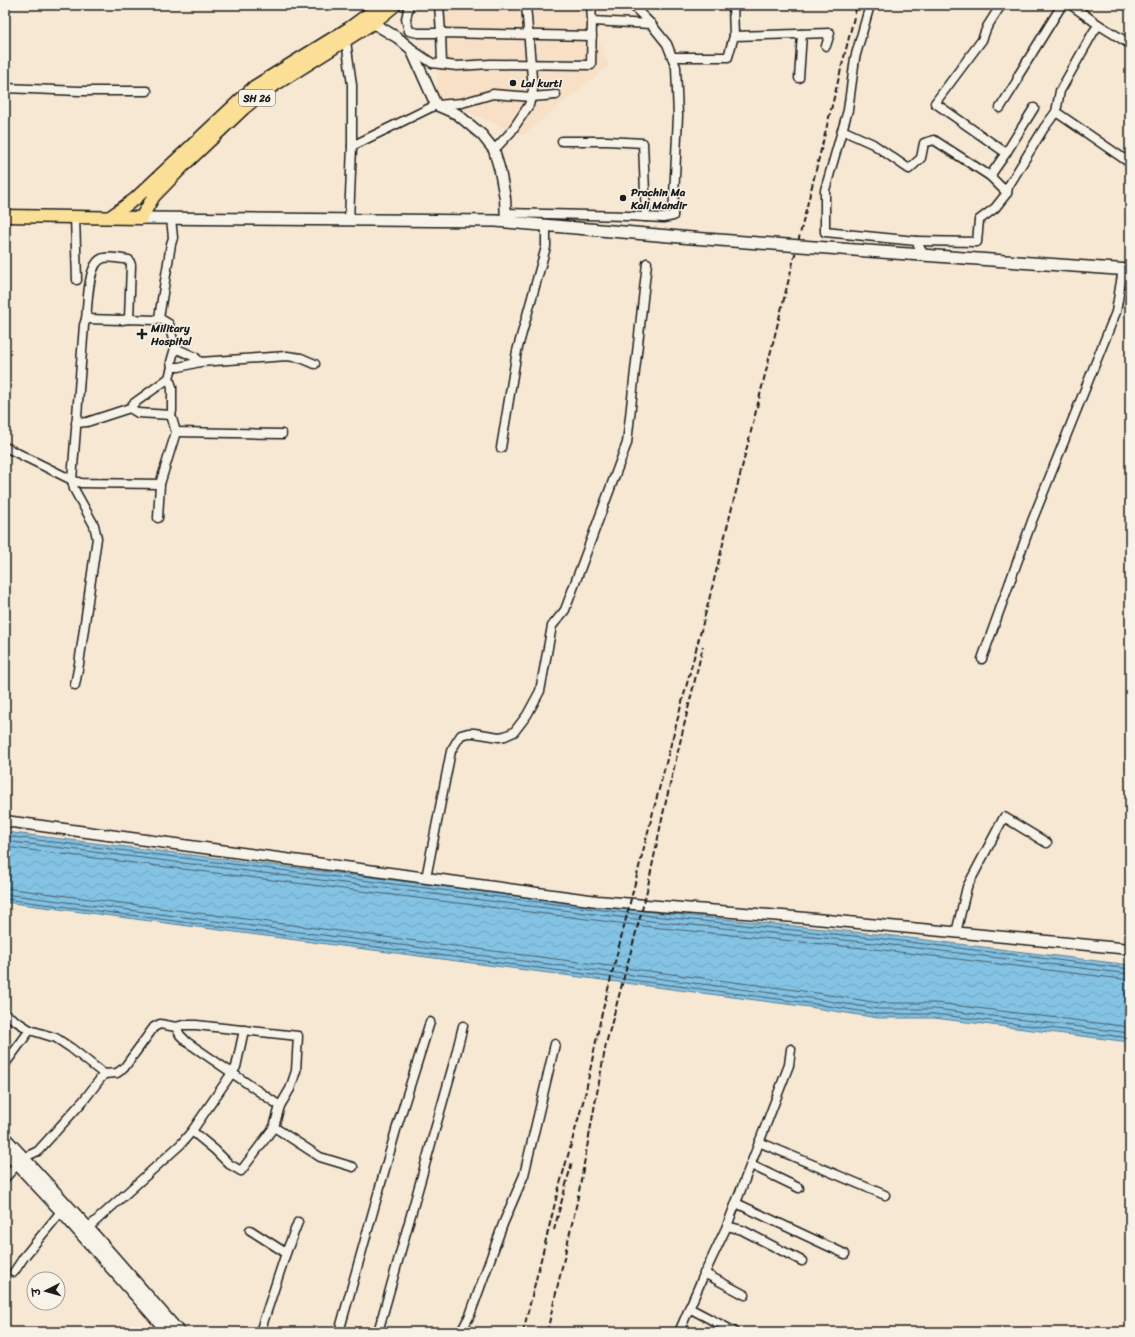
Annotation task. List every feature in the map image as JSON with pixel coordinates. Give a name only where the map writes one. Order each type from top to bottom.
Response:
[{"type":"main road","points":[[110,217],[135,199],[254,87],[348,29],[381,5]]},
{"type":"main road","name":"SH 26","points":[[142,218],[154,196],[244,108],[265,91],[373,23],[395,5]]},
{"type":"main road","points":[[5,216],[349,220],[506,218],[546,226],[1126,270]]},
{"type":"main road","points":[[5,1138],[20,1161],[64,1208],[168,1332]]},
{"type":"main road","points":[[5,1150],[20,1161]]},
{"type":"main road","points":[[64,1208],[88,1228],[179,1332]]},
{"type":"street","points":[[409,5],[406,19],[409,31],[418,33],[592,36]]},
{"type":"street","points":[[439,5],[442,64]]},
{"type":"street","points":[[494,150],[511,132],[529,106],[532,97],[533,90],[526,5]]},
{"type":"street","points":[[373,23],[398,38],[432,63],[457,66],[491,64],[591,65],[591,5]]},
{"type":"street","points":[[411,49],[436,105],[457,114],[482,135],[494,150],[505,198],[506,218],[627,216],[663,218],[673,216],[678,116],[676,67],[667,44],[651,24],[632,5]]},
{"type":"street","points":[[672,57],[728,57],[734,36],[733,5]]},
{"type":"street","points":[[870,5],[855,58],[848,110],[824,190],[826,232],[916,241],[977,242],[979,220],[995,208],[1007,193],[1008,187],[1044,128],[1056,112],[1060,91],[1094,31],[1099,25]]},
{"type":"street","points":[[1001,5],[987,27],[982,40],[935,103],[1006,153]]},
{"type":"street","points":[[1000,108],[1062,5]]},
{"type":"street","points":[[1071,5],[1099,25],[1130,44]]},
{"type":"street","points":[[592,21],[651,24]]},
{"type":"street","points":[[398,38],[408,26]]},
{"type":"street","points":[[734,36],[830,33],[826,46]]},
{"type":"street","points":[[799,78],[802,34]]},
{"type":"street","points":[[346,41],[352,77],[352,146],[349,220]]},
{"type":"street","points":[[5,88],[80,91],[146,91]]},
{"type":"street","points":[[352,146],[436,105],[462,103],[493,94],[532,97],[556,95]]},
{"type":"street","points":[[990,176],[1034,108]]},
{"type":"street","points":[[1056,112],[1130,163]]},
{"type":"street","points":[[842,130],[873,144],[909,170],[920,158],[924,143],[934,140],[990,176],[1007,193]]},
{"type":"street","points":[[562,141],[643,143],[646,217]]},
{"type":"street","points":[[75,217],[77,280]]},
{"type":"street","points":[[159,318],[173,238],[171,218]]},
{"type":"street","points":[[501,448],[517,351],[546,247],[546,226]]},
{"type":"street","points":[[916,241],[924,255]]},
{"type":"street","points":[[75,685],[97,538],[94,525],[74,488],[72,480],[84,325],[91,275],[95,263],[104,258],[130,260],[129,319]]},
{"type":"street","points":[[426,878],[451,751],[457,741],[461,735],[468,733],[499,737],[509,735],[514,732],[527,715],[540,690],[552,626],[565,610],[627,443],[647,263]]},
{"type":"street","points":[[982,659],[1032,521],[1116,312],[1126,270]]},
{"type":"street","points":[[86,319],[154,320],[159,318]]},
{"type":"street","points":[[158,518],[160,484],[176,432],[171,415],[172,387],[169,378],[175,348],[169,324],[159,318]]},
{"type":"street","points":[[175,348],[195,357],[200,362]]},
{"type":"street","points":[[172,367],[179,367],[200,362],[287,356],[301,358],[315,364]]},
{"type":"street","points":[[76,423],[87,422],[130,408],[133,404],[169,378]]},
{"type":"street","points":[[130,408],[138,413],[171,415]]},
{"type":"street","points":[[176,432],[282,434]]},
{"type":"street","points":[[5,447],[81,483],[160,484]]},
{"type":"street","points":[[956,933],[967,886],[1004,817],[1047,843]]},
{"type":"street","points":[[5,821],[597,901],[1130,949]]},
{"type":"street","points":[[5,1014],[30,1030],[56,1038],[104,1074],[117,1073],[124,1068],[154,1027],[160,1024],[176,1027],[183,1025],[196,1025],[298,1036],[296,1071],[290,1089],[280,1106],[274,1127],[241,1172],[229,1164],[192,1131]]},
{"type":"street","points":[[339,1332],[396,1130],[430,1022]]},
{"type":"street","points":[[378,1332],[463,1026]]},
{"type":"street","points":[[176,1027],[180,1035],[187,1042],[280,1106]]},
{"type":"street","points":[[5,1064],[30,1030]]},
{"type":"street","points":[[88,1228],[181,1144],[192,1131],[236,1067],[244,1030]]},
{"type":"street","points":[[461,1332],[470,1315],[502,1224],[524,1175],[555,1044]]},
{"type":"street","points":[[679,1332],[727,1226],[788,1064],[791,1049]]},
{"type":"street","points":[[5,1178],[20,1161],[38,1152],[84,1100],[104,1074]]},
{"type":"street","points":[[274,1127],[320,1157],[353,1167]]},
{"type":"street","points":[[759,1142],[886,1195]]},
{"type":"street","points":[[751,1165],[799,1188]]},
{"type":"street","points":[[736,1203],[845,1254]]},
{"type":"street","points":[[14,1272],[24,1257],[64,1208]]},
{"type":"street","points":[[260,1332],[286,1253],[298,1222]]},
{"type":"street","points":[[727,1226],[742,1230],[802,1261]]},
{"type":"street","points":[[250,1230],[286,1253]]},
{"type":"street","points":[[704,1274],[745,1295]]},
{"type":"street","points":[[689,1308],[735,1332]]},
{"type":"shaded area","name":"Lal kurti","points":[[435,5],[584,5],[609,66],[523,135],[438,100]]},
{"type":"water","points":[[5,832],[652,912],[885,935],[1130,965],[1130,1042],[934,1018],[878,1018],[809,1007],[5,902]]},
{"type":"railway","points":[[523,1332],[558,1191],[585,1095],[601,1017],[708,604],[857,5]]},
{"type":"railway","points":[[547,1332],[577,1202],[606,1044],[646,895],[663,814],[703,646]]},
{"type":"railway","points":[[554,1230],[572,1162]]},
{"type":"place","name":"Lal kurti","points":[[513,83]]},
{"type":"place","name":"Prachin Ma Kali Mandir","points":[[623,198]]},
{"type":"place","name":"Military Hospital","points":[[142,334]]}]
